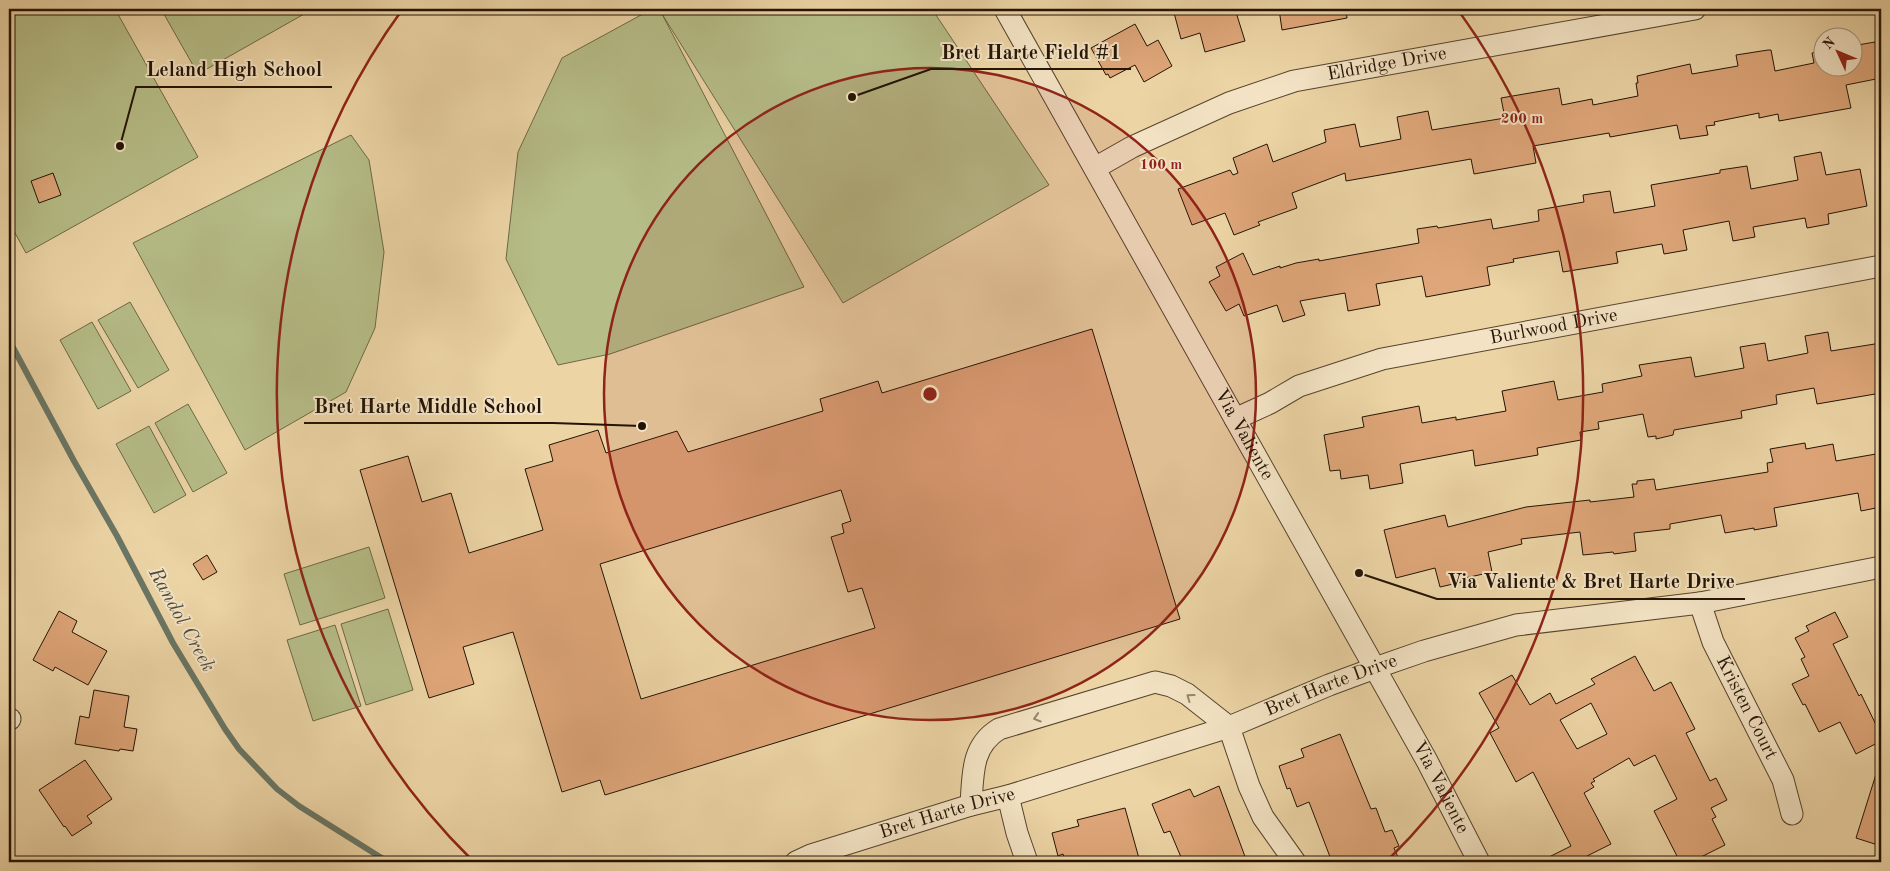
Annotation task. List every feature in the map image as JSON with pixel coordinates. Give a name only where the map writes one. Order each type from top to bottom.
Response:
[{"type":"street","name":"Via Valiente","points":[[1005,9],[1428,760],[1479,862]]},
{"type":"street","name":"Eldridge Drive","points":[[1094,168],[1132,147],[1229,103],[1294,82],[1695,9]]},
{"type":"street","name":"Burlwood Drive","points":[[1235,420],[1299,386],[1382,359],[1881,266]]},
{"type":"street","name":"Bret Harte Drive","points":[[796,862],[811,855],[971,805],[1008,796],[1229,727],[1375,668],[1424,651],[1516,625],[1700,603],[1881,567]]},
{"type":"street","name":"Kristen Court","points":[[1700,603],[1713,642],[1783,780],[1792,814]]},
{"type":"street","points":[[971,805],[973,767],[980,748],[988,736],[999,729],[1155,682],[1170,686],[1187,694],[1229,727],[1249,786],[1263,817],[1295,862]]},
{"type":"street","points":[[1008,796],[1017,833],[1027,862]]},
{"type":"green space","points":[[9,9],[115,9],[198,157],[26,253],[9,222]]},
{"type":"green space","points":[[161,9],[313,9],[198,74]]},
{"type":"green space","points":[[652,9],[932,9],[1049,185],[843,303],[662,14],[804,287],[610,354],[558,365],[506,259],[518,152],[562,58]]},
{"type":"green space","points":[[351,135],[369,160],[384,252],[375,328],[346,392],[245,450],[133,243]]},
{"type":"green space","points":[[130,302],[169,370],[138,388],[98,320]]},
{"type":"green space","points":[[92,322],[131,391],[98,409],[60,340]]},
{"type":"green space","points":[[188,404],[227,473],[193,492],[155,423]]},
{"type":"green space","points":[[149,426],[186,495],[154,513],[116,444]]},
{"type":"green space","points":[[369,547],[385,598],[300,625],[284,574]]},
{"type":"green space","points":[[388,609],[413,690],[366,705],[341,624]]},
{"type":"green space","points":[[335,625],[361,706],[313,721],[287,640]]},
{"type":"building","points":[[1173,9],[1235,9],[1245,41],[1205,52],[1200,33],[1181,39]]},
{"type":"building","points":[[1279,9],[1346,9],[1347,18],[1282,30]]},
{"type":"building","points":[[1135,24],[1147,46],[1158,40],[1172,66],[1144,82],[1135,65],[1110,78],[1108,74],[1106,75],[1091,48]]},
{"type":"building","points":[[1875,42],[1881,78],[1846,85],[1851,108],[1779,121],[1778,114],[1759,118],[1759,113],[1714,122],[1715,125],[1706,126],[1708,135],[1680,139],[1677,125],[1610,137],[1609,133],[1533,146],[1536,163],[1474,174],[1471,159],[1346,181],[1345,173],[1292,193],[1297,208],[1258,222],[1260,225],[1234,235],[1225,213],[1192,225],[1178,189],[1230,170],[1233,175],[1238,173],[1233,158],[1267,144],[1273,162],[1326,142],[1324,130],[1355,124],[1360,147],[1401,139],[1397,117],[1428,111],[1432,130],[1505,118],[1501,98],[1559,88],[1562,105],[1592,99],[1593,105],[1638,96],[1637,76],[1690,64],[1692,74],[1738,66],[1736,55],[1771,50],[1775,71],[1812,63],[1812,78],[1862,78],[1862,44]]},
{"type":"building","points":[[1821,152],[1826,175],[1860,169],[1867,206],[1828,214],[1829,224],[1807,228],[1805,218],[1753,227],[1755,237],[1733,241],[1729,221],[1683,230],[1687,250],[1664,254],[1662,244],[1616,252],[1618,263],[1563,272],[1559,251],[1513,259],[1514,262],[1487,267],[1490,285],[1426,297],[1422,276],[1376,284],[1380,305],[1348,311],[1345,293],[1300,301],[1305,315],[1283,322],[1277,305],[1244,316],[1239,304],[1226,311],[1209,282],[1220,276],[1216,267],[1243,253],[1253,275],[1280,266],[1280,268],[1296,263],[1319,259],[1319,261],[1419,243],[1417,229],[1437,226],[1438,228],[1491,219],[1493,229],[1539,221],[1538,210],[1584,202],[1583,195],[1610,191],[1614,213],[1655,206],[1651,185],[1720,173],[1720,170],[1747,166],[1751,189],[1798,180],[1794,157]]},
{"type":"building","points":[[53,173],[61,195],[39,203],[31,181]]},
{"type":"building","points":[[1092,329],[1180,619],[605,795],[600,780],[562,792],[513,632],[463,647],[474,684],[429,698],[360,470],[408,456],[422,502],[451,493],[469,553],[543,530],[525,469],[553,461],[549,445],[598,430],[606,453],[677,431],[688,452],[823,411],[820,399],[878,381],[882,393]],"holes":[[[841,490],[851,521],[842,524],[844,533],[831,537],[848,592],[862,588],[875,628],[641,699],[600,564]]]},
{"type":"building","points":[[1828,332],[1831,351],[1881,343],[1881,393],[1817,404],[1814,388],[1776,395],[1777,404],[1741,411],[1742,418],[1674,430],[1673,435],[1656,439],[1656,436],[1648,437],[1643,414],[1598,422],[1599,429],[1580,432],[1581,440],[1537,448],[1538,455],[1475,466],[1473,450],[1400,464],[1403,483],[1370,489],[1368,475],[1341,479],[1340,470],[1330,471],[1324,435],[1364,427],[1362,417],[1419,406],[1422,423],[1456,417],[1456,420],[1506,411],[1502,391],[1554,381],[1558,400],[1603,392],[1602,384],[1642,376],[1639,365],[1691,357],[1695,377],[1744,368],[1740,347],[1765,343],[1768,361],[1808,353],[1805,336]]},
{"type":"building","points":[[1805,443],[1806,449],[1833,444],[1836,461],[1876,454],[1881,486],[1881,507],[1861,511],[1858,493],[1774,508],[1777,526],[1725,533],[1721,515],[1670,524],[1670,529],[1634,533],[1636,551],[1614,554],[1613,552],[1583,555],[1580,532],[1521,539],[1522,544],[1488,552],[1492,572],[1461,579],[1462,582],[1440,587],[1435,568],[1396,578],[1384,530],[1445,515],[1448,527],[1526,507],[1634,497],[1632,484],[1637,484],[1637,481],[1654,479],[1656,490],[1768,472],[1767,463],[1773,462],[1770,449]]},
{"type":"building","points":[[207,555],[217,572],[203,580],[193,564]]},
{"type":"building","points":[[59,611],[77,621],[72,632],[107,651],[88,685],[55,667],[53,671],[33,660]]},
{"type":"building","points":[[1835,612],[1848,637],[1833,644],[1881,735],[1881,741],[1856,754],[1840,722],[1819,732],[1805,704],[1803,705],[1792,684],[1809,676],[1801,659],[1805,657],[1795,638],[1809,631],[1806,626]]},
{"type":"building","points":[[1635,656],[1654,691],[1671,682],[1695,729],[1686,733],[1710,781],[1716,778],[1727,800],[1711,808],[1716,817],[1712,819],[1725,845],[1691,862],[1680,862],[1654,811],[1677,799],[1655,755],[1634,766],[1629,758],[1593,779],[1595,781],[1591,783],[1594,787],[1584,793],[1611,844],[1587,856],[1591,862],[1539,862],[1571,846],[1533,772],[1516,782],[1490,733],[1499,728],[1479,693],[1512,675],[1530,705],[1550,693],[1556,704],[1595,684],[1591,679]],"holes":[[[1591,703],[1607,734],[1577,749],[1560,720]]]},
{"type":"building","points":[[94,690],[129,696],[124,727],[137,729],[133,751],[120,749],[119,751],[75,744],[80,716],[89,718]]},
{"type":"building","points":[[1340,734],[1371,809],[1376,808],[1385,832],[1392,830],[1399,846],[1394,848],[1400,862],[1332,862],[1309,802],[1297,807],[1290,788],[1287,789],[1279,766],[1304,757],[1301,749]]},
{"type":"building","points":[[85,760],[112,799],[87,816],[92,823],[72,836],[39,790]]},
{"type":"building","points":[[1877,771],[1881,771],[1881,846],[1856,838]]},
{"type":"building","points":[[1219,786],[1247,862],[1183,862],[1170,831],[1164,833],[1152,804],[1190,789],[1194,797]]},
{"type":"building","points":[[1125,808],[1140,862],[1066,862],[1063,854],[1058,856],[1052,833],[1079,826],[1077,820]]},
{"type":"waterway","name":"Randol Creek","points":[[9,340],[117,536],[173,643],[239,749],[277,789],[299,806],[388,862]]},
{"type":"place","name":"Bret Harte Field #1","points":[[852,97]]},
{"type":"place","name":"Leland High School","points":[[120,146]]},
{"type":"place","name":"Bret Harte Middle School","points":[[642,426]]},
{"type":"place","name":"Via Valiente & Bret Harte Drive","points":[[1359,573]]}]
